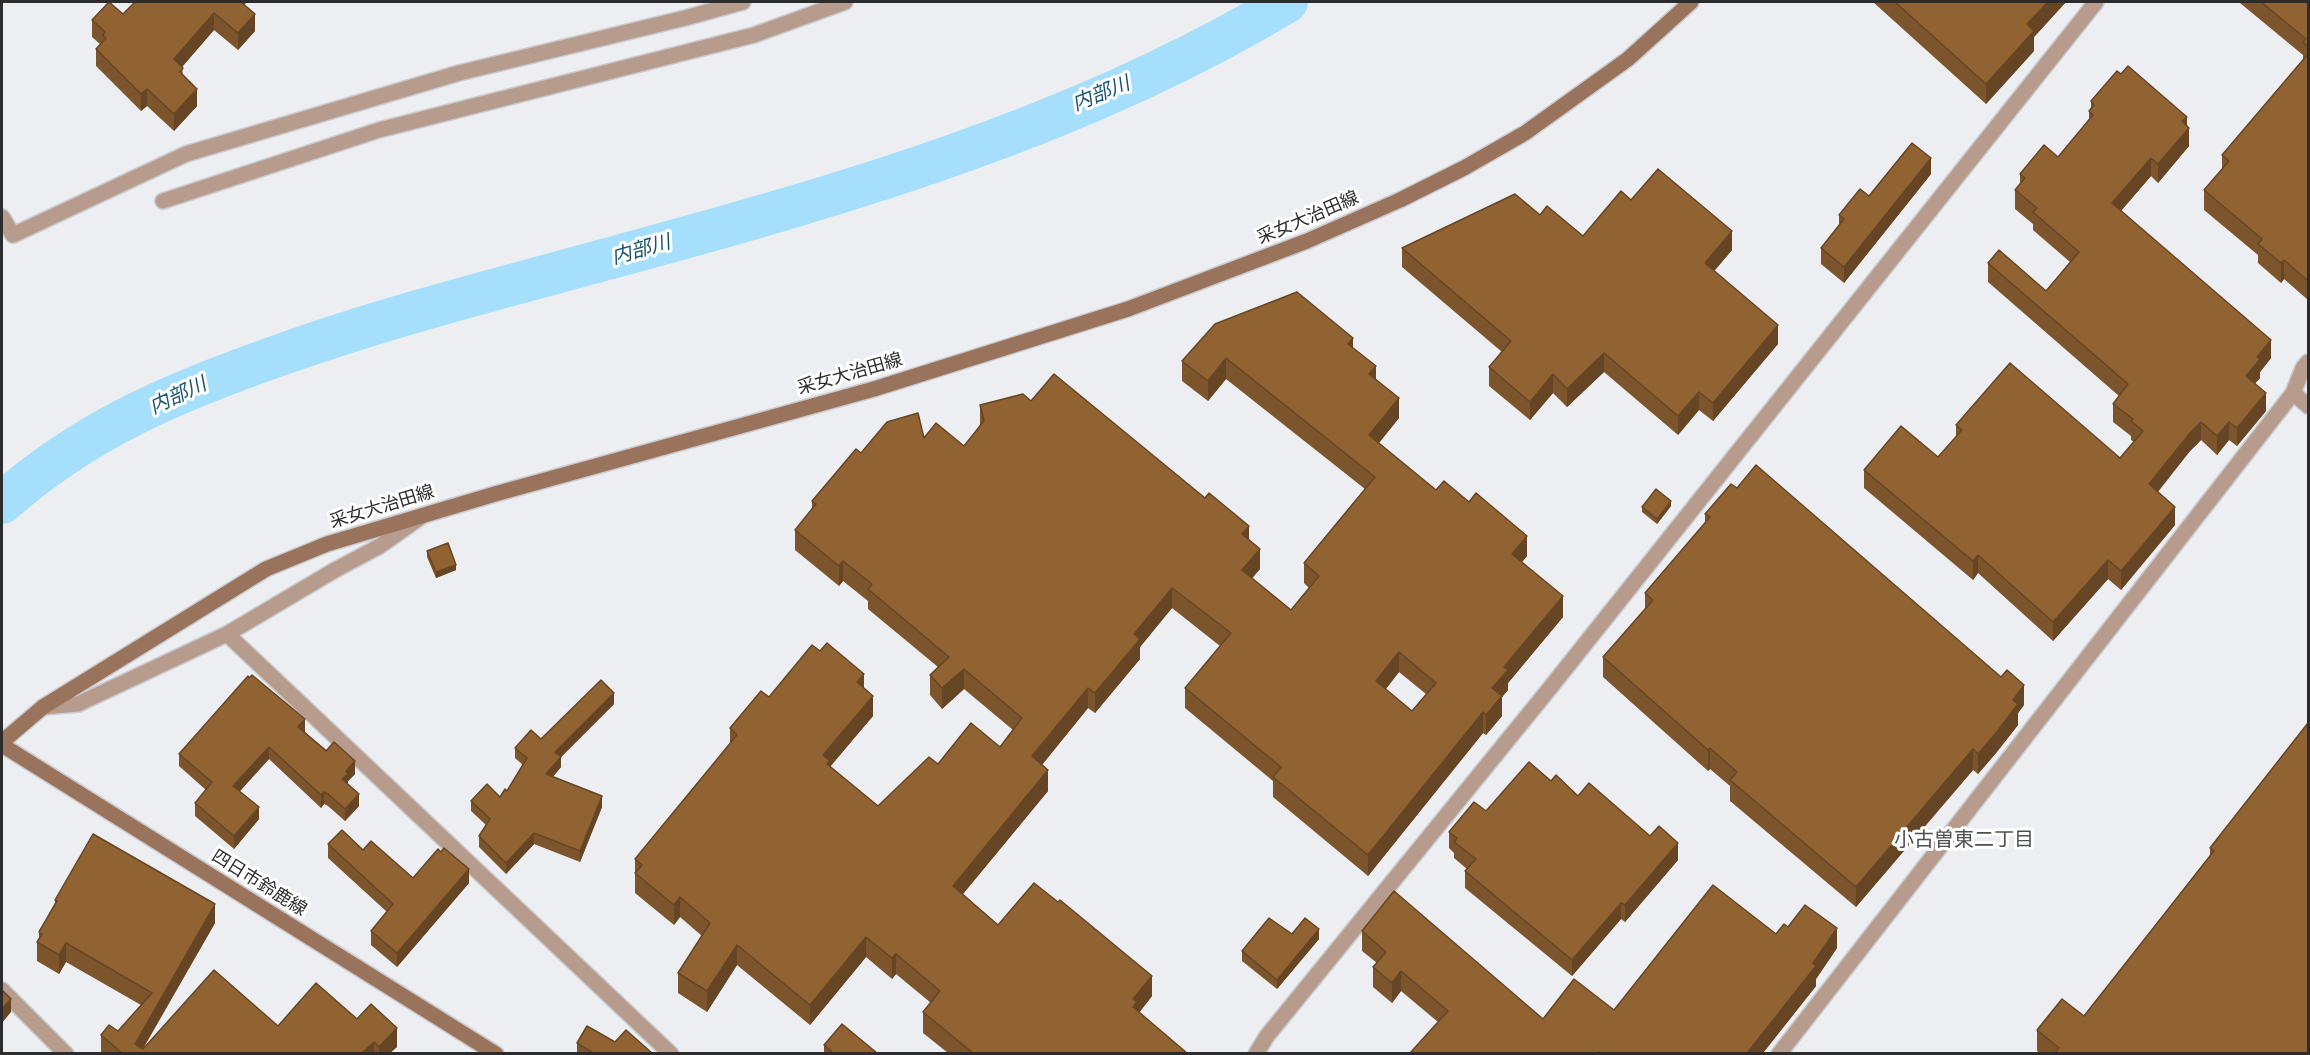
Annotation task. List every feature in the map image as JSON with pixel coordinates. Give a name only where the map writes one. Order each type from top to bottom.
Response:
[{"type":"main road","name":"采女大治田線","points":[[2,744],[43,707],[266,569],[327,544],[426,513],[874,389],[1128,309],[1307,241],[1411,195],[1525,133],[1628,59],[1691,2]]},
{"type":"main road","name":"四日市鈴鹿線","points":[[2,744],[496,1053]]},
{"type":"street","points":[[2,217],[13,235],[186,154],[459,73],[743,2]]},
{"type":"street","points":[[163,201],[379,130],[754,35],[845,2]]},
{"type":"street","points":[[1256,1053],[2096,2]]},
{"type":"street","points":[[1779,1053],[2293,393],[2308,362]]},
{"type":"street","points":[[2293,393],[2308,406]]},
{"type":"street","points":[[43,707],[78,704],[226,634],[380,546],[426,513]]},
{"type":"street","points":[[226,634],[671,1053]]},
{"type":"street","points":[[2,990],[66,1053]]},
{"type":"building","points":[[109,2],[123,14],[135,2],[241,2],[255,14],[238,33],[214,13],[174,59],[183,68],[180,72],[197,89],[174,114],[147,89],[141,94],[96,49],[106,38],[103,35],[105,32],[92,20]]},
{"type":"building","points":[[1895,2],[2048,2],[2027,24],[2034,31],[1986,84]]},
{"type":"building","points":[[2261,2],[2308,2],[2308,47],[2303,42],[2306,39]]},
{"type":"building","points":[[2308,54],[2308,281],[2284,260],[2281,263],[2258,244],[2262,239],[2204,190],[2229,161],[2222,155]]},
{"type":"building","points":[[2128,66],[2187,117],[2182,121],[2189,128],[2158,164],[2151,158],[2112,203],[2271,340],[2257,357],[2260,359],[2246,376],[2266,393],[2237,428],[2229,422],[2217,436],[2201,422],[2190,433],[2149,484],[2175,507],[2121,571],[2108,560],[2053,622],[1978,555],[1973,561],[1864,470],[1901,426],[1938,457],[1962,430],[1956,425],[2010,363],[2120,458],[2143,431],[2131,421],[2133,419],[2113,404],[2128,384],[1988,263],[1999,250],[2046,291],[2079,252],[2033,212],[2037,208],[2015,190],[2025,178],[2020,174],[2044,145],[2058,157],[2093,115],[2089,111],[2094,105],[2091,101],[2117,71],[2121,74]]},
{"type":"building","points":[[1912,143],[1931,158],[1844,267],[1821,248],[1844,219],[1839,215],[1860,189],[1869,196]]},
{"type":"building","points":[[1658,169],[1732,231],[1705,263],[1778,325],[1713,403],[1699,392],[1678,416],[1604,353],[1567,389],[1553,374],[1530,402],[1489,367],[1511,341],[1402,248],[1515,194],[1540,215],[1547,206],[1583,236],[1621,191],[1631,200]]},
{"type":"building","points":[[1297,292],[1353,338],[1348,344],[1376,366],[1369,374],[1399,398],[1369,435],[1436,490],[1444,481],[1469,502],[1476,493],[1527,536],[1512,554],[1563,596],[1504,667],[1508,670],[1492,688],[1502,696],[1486,715],[1483,712],[1368,855],[1273,777],[1281,767],[1185,688],[1231,633],[1172,588],[1134,634],[1140,639],[1095,693],[1088,688],[1032,756],[1048,770],[953,886],[998,925],[1034,883],[1058,902],[1060,900],[1152,976],[1133,999],[1137,1002],[1133,1007],[1187,1053],[973,1053],[923,1012],[940,991],[896,954],[892,958],[866,937],[810,1005],[737,945],[707,991],[678,973],[710,923],[680,897],[674,905],[635,873],[642,865],[635,859],[737,735],[730,728],[761,691],[769,697],[812,645],[820,651],[827,643],[864,674],[857,682],[873,696],[823,755],[830,761],[827,764],[878,806],[929,757],[938,764],[971,723],[1000,747],[1022,718],[964,669],[942,688],[930,675],[949,657],[868,589],[872,584],[843,561],[839,566],[795,530],[816,504],[812,501],[856,449],[861,453],[887,422],[918,413],[924,438],[936,423],[964,446],[984,421],[980,405],[1023,394],[1031,401],[1054,374],[1205,498],[1209,493],[1249,526],[1242,534],[1260,549],[1242,570],[1291,610],[1319,576],[1304,563],[1375,477],[1226,358],[1208,381],[1182,361],[1215,324]],"holes":[[[1399,652],[1436,683],[1412,711],[1376,681]]]},
{"type":"building","points":[[1756,465],[2001,677],[2007,670],[2024,685],[2013,700],[2018,704],[1996,733],[1978,754],[1973,749],[1856,887],[1730,780],[1737,772],[1710,748],[1708,750],[1603,657],[1653,600],[1645,593],[1710,517],[1705,514],[1731,484],[1737,488]]},
{"type":"building","points":[[1656,489],[1671,501],[1657,519],[1642,507]]},
{"type":"building","points":[[448,543],[456,565],[436,572],[427,551]]},
{"type":"building","points":[[252,675],[305,719],[298,727],[326,751],[334,742],[355,761],[346,771],[348,774],[342,779],[359,794],[345,809],[328,794],[324,792],[321,795],[269,747],[233,786],[259,807],[234,836],[195,803],[212,782],[179,754],[248,676],[249,678]]},
{"type":"building","points":[[601,680],[614,693],[555,752],[561,757],[546,774],[602,796],[580,851],[534,833],[506,863],[479,836],[490,819],[471,801],[487,784],[500,797],[505,789],[507,791],[527,758],[515,748],[531,730],[541,739]]},
{"type":"building","points":[[2308,723],[2308,1053],[2055,1053],[2059,1048],[2037,1030],[2062,999],[2084,1016],[2214,851],[2210,848]]},
{"type":"building","points":[[1529,762],[1551,781],[1556,775],[1578,796],[1589,783],[1650,836],[1659,826],[1678,843],[1625,905],[1621,903],[1572,960],[1465,871],[1476,859],[1454,842],[1457,838],[1449,832],[1474,802],[1486,811]]},
{"type":"building","points":[[342,830],[363,850],[371,841],[413,878],[438,849],[441,852],[444,848],[469,869],[397,953],[371,931],[393,904],[328,844]]},
{"type":"building","points":[[93,834],[215,904],[135,1044],[143,1049],[214,970],[278,1026],[316,983],[357,1019],[371,1004],[397,1028],[379,1047],[374,1042],[362,1053],[122,1053],[101,1035],[109,1025],[118,1031],[152,993],[66,943],[59,955],[37,942],[42,934],[39,932],[57,901],[55,900]]},
{"type":"building","points":[[1713,885],[1776,934],[1784,924],[1788,927],[1805,905],[1837,928],[1813,963],[1816,966],[1747,1053],[1410,1053],[1448,1011],[1401,971],[1392,983],[1373,967],[1386,952],[1362,931],[1394,891],[1543,1019],[1574,979],[1614,1010]]},
{"type":"building","points":[[1269,918],[1292,934],[1305,918],[1319,929],[1277,980],[1242,951]]},
{"type":"building","points":[[2,990],[11,999],[2,1009]]},
{"type":"building","points":[[842,1024],[877,1053],[833,1053],[824,1045]]},
{"type":"building","points":[[587,1026],[615,1042],[626,1030],[652,1053],[593,1053],[577,1043]]},
{"type":"waterway","name":"内部川","points":[[2,503],[67,453],[100,433],[135,414],[206,382],[364,327],[785,209],[958,153],[1127,86],[1208,46],[1287,2]]},
{"type":"district","name":"小古曽東二丁目","points":[[1964,840]]}]
